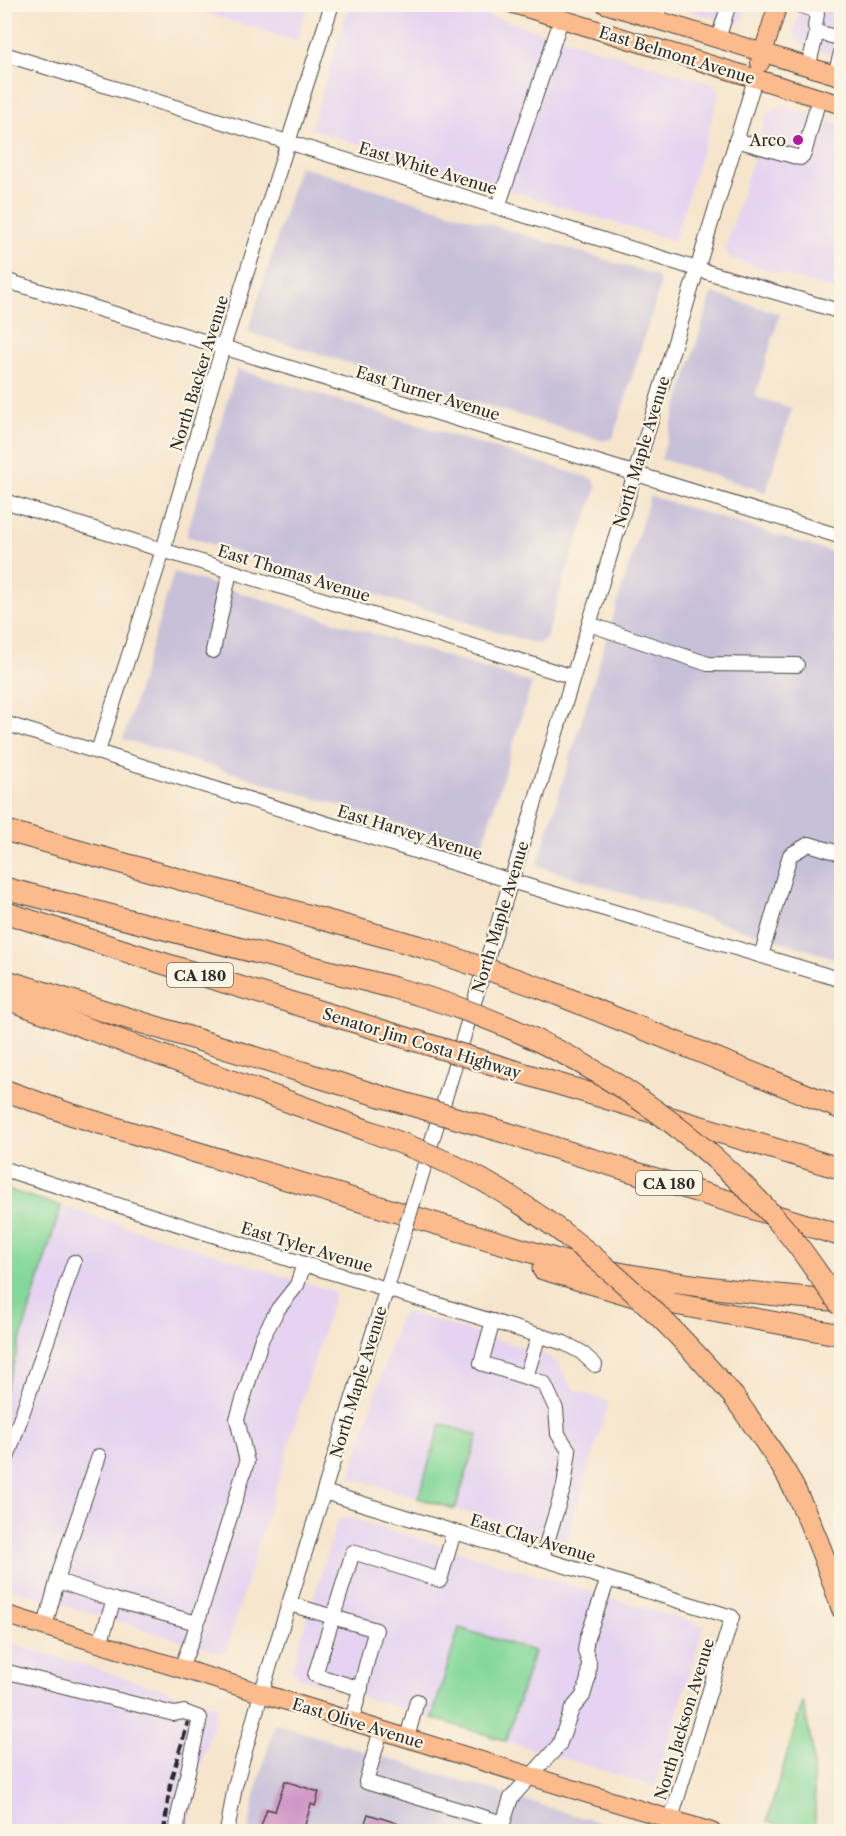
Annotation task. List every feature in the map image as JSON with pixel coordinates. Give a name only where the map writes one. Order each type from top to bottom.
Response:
[{"type":"highway","points":[[4,830],[425,948],[842,1093]]},
{"type":"highway","points":[[4,888],[436,999],[473,1012],[547,1044],[611,1080],[671,1121],[750,1191],[784,1229],[842,1307]]},
{"type":"highway","name":"Senator Jim Costa Highway","points":[[4,912],[162,963],[842,1169]]},
{"type":"highway","name":"CA 180","points":[[4,980],[842,1236]]},
{"type":"highway","points":[[544,989],[842,1109]]},
{"type":"highway","points":[[4,998],[413,1147],[502,1192],[543,1219],[622,1280],[655,1310],[734,1397],[788,1476],[825,1559],[842,1608]]},
{"type":"highway","points":[[4,1090],[70,1114],[534,1254],[614,1273],[716,1289],[842,1301]]},
{"type":"highway","points":[[360,1202],[530,1265],[608,1289],[667,1303],[842,1335]]},
{"type":"main road","name":"East Belmont Avenue","points":[[513,4],[842,105]]},
{"type":"main road","name":"East Belmont Avenue","points":[[605,4],[658,12],[718,39],[838,76]]},
{"type":"main road","name":"North Maple Avenue","points":[[755,79],[778,4]]},
{"type":"main road","name":"East Olive Avenue","points":[[4,1614],[531,1776],[669,1825],[712,1832]]},
{"type":"street","name":"North Backer Avenue","points":[[99,752],[163,550],[223,347],[332,4]]},
{"type":"street","points":[[718,39],[729,4]]},
{"type":"street","points":[[796,4],[811,9],[817,15],[815,26],[818,32],[808,67]]},
{"type":"street","points":[[498,207],[561,20]]},
{"type":"street","points":[[818,32],[842,39]]},
{"type":"street","points":[[838,76],[842,49]]},
{"type":"street","name":"East White Avenue","points":[[4,54],[842,312]]},
{"type":"street","name":"North Maple Avenue","points":[[226,1832],[235,1786],[261,1694],[387,1289],[755,79]]},
{"type":"street","points":[[736,140],[801,158],[819,98]]},
{"type":"street","name":"East Turner Avenue","points":[[4,280],[842,537]]},
{"type":"street","name":"East Thomas Avenue","points":[[4,501],[573,677]]},
{"type":"street","points":[[213,651],[230,571]]},
{"type":"street","points":[[589,624],[708,664],[797,665]]},
{"type":"street","name":"East Harvey Avenue","points":[[4,723],[511,881],[842,980]]},
{"type":"street","points":[[761,956],[790,855],[809,844],[842,854]]},
{"type":"street","name":"East Tyler Avenue","points":[[4,1169],[564,1343],[581,1352],[596,1365]]},
{"type":"street","points":[[4,1467],[74,1262]]},
{"type":"street","points":[[180,1668],[197,1623],[247,1462],[237,1419],[262,1338],[278,1309],[297,1285],[304,1264]]},
{"type":"street","points":[[494,1321],[481,1363],[544,1383],[556,1409],[558,1434],[569,1451],[564,1486],[542,1558]]},
{"type":"street","points":[[526,1377],[538,1335]]},
{"type":"street","points":[[45,1626],[99,1456]]},
{"type":"street","name":"East Clay Avenue","points":[[324,1492],[732,1617]]},
{"type":"street","points":[[362,1689],[315,1675],[353,1552],[440,1580],[454,1532]]},
{"type":"street","points":[[381,1730],[366,1782],[502,1823],[511,1798],[559,1745],[572,1709],[582,1696],[588,1679],[589,1662],[585,1651],[587,1638],[608,1579]]},
{"type":"street","points":[[58,1581],[114,1600],[197,1623]]},
{"type":"street","points":[[100,1643],[114,1600]]},
{"type":"street","points":[[290,1604],[376,1630],[364,1670],[362,1689],[351,1721]]},
{"type":"street","name":"North Jackson Avenue","points":[[669,1825],[732,1617]]},
{"type":"street","points":[[4,1671],[174,1714],[184,1712],[200,1718],[178,1816],[177,1832]]},
{"type":"street","points":[[407,1738],[417,1701]]},
{"type":"shaded area","points":[[180,5],[308,5],[297,41]]},
{"type":"shaded area","points":[[349,5],[453,5],[715,85],[719,88],[720,93],[674,241],[311,129]]},
{"type":"shaded area","points":[[671,5],[748,5],[743,20],[739,24],[734,24]]},
{"type":"shaded area","points":[[802,5],[841,5],[841,57],[799,44],[793,33]]},
{"type":"shaded area","points":[[782,106],[841,124],[841,292],[732,259],[727,254],[726,247],[767,114]]},
{"type":"shaded area","points":[[299,166],[655,275],[659,279],[660,287],[613,438],[603,441],[248,332]]},
{"type":"shaded area","points":[[712,293],[780,314],[755,397],[792,408],[766,492],[661,459]]},
{"type":"shaded area","points":[[237,369],[593,479],[597,488],[566,572],[546,639],[537,644],[186,536]]},
{"type":"shaded area","points":[[650,496],[841,555],[841,960],[537,866]]},
{"type":"shaded area","points":[[174,572],[532,683],[481,849],[123,739]]},
{"type":"shaded area","points":[[61,1206],[335,1292],[225,1654],[5,1587],[5,1391]]},
{"type":"shaded area","points":[[407,1312],[543,1354],[558,1363],[568,1382],[576,1390],[609,1402],[566,1543],[455,1509],[478,1435],[441,1424],[418,1498],[350,1477],[400,1316]]},
{"type":"shaded area","points":[[346,1517],[704,1626],[655,1786],[506,1741],[533,1651],[459,1629],[432,1718],[298,1677],[292,1667],[337,1522]]},
{"type":"shaded area","points":[[4,1641],[218,1706],[197,1779],[188,1831],[5,1831]]},
{"type":"shaded area","points":[[275,1724],[627,1831],[248,1832],[257,1786]]},
{"type":"green space","points":[[4,1189],[61,1206],[5,1391]]},
{"type":"green space","points":[[441,1424],[478,1435],[455,1509],[418,1498]]},
{"type":"green space","points":[[459,1628],[534,1651],[506,1741],[432,1718]]},
{"type":"green space","points":[[803,1701],[812,1746],[816,1831],[803,1831],[767,1821]]},
{"type":"building","points":[[285,1781],[319,1792],[315,1806],[311,1804],[303,1832],[259,1832],[267,1809],[275,1811]]},
{"type":"building","points":[[368,1814],[416,1829],[415,1832],[362,1832]]},
{"type":"railway","points":[[164,1832],[170,1785],[188,1722]]},
{"type":"place","name":"Arco","points":[[798,140]]}]
